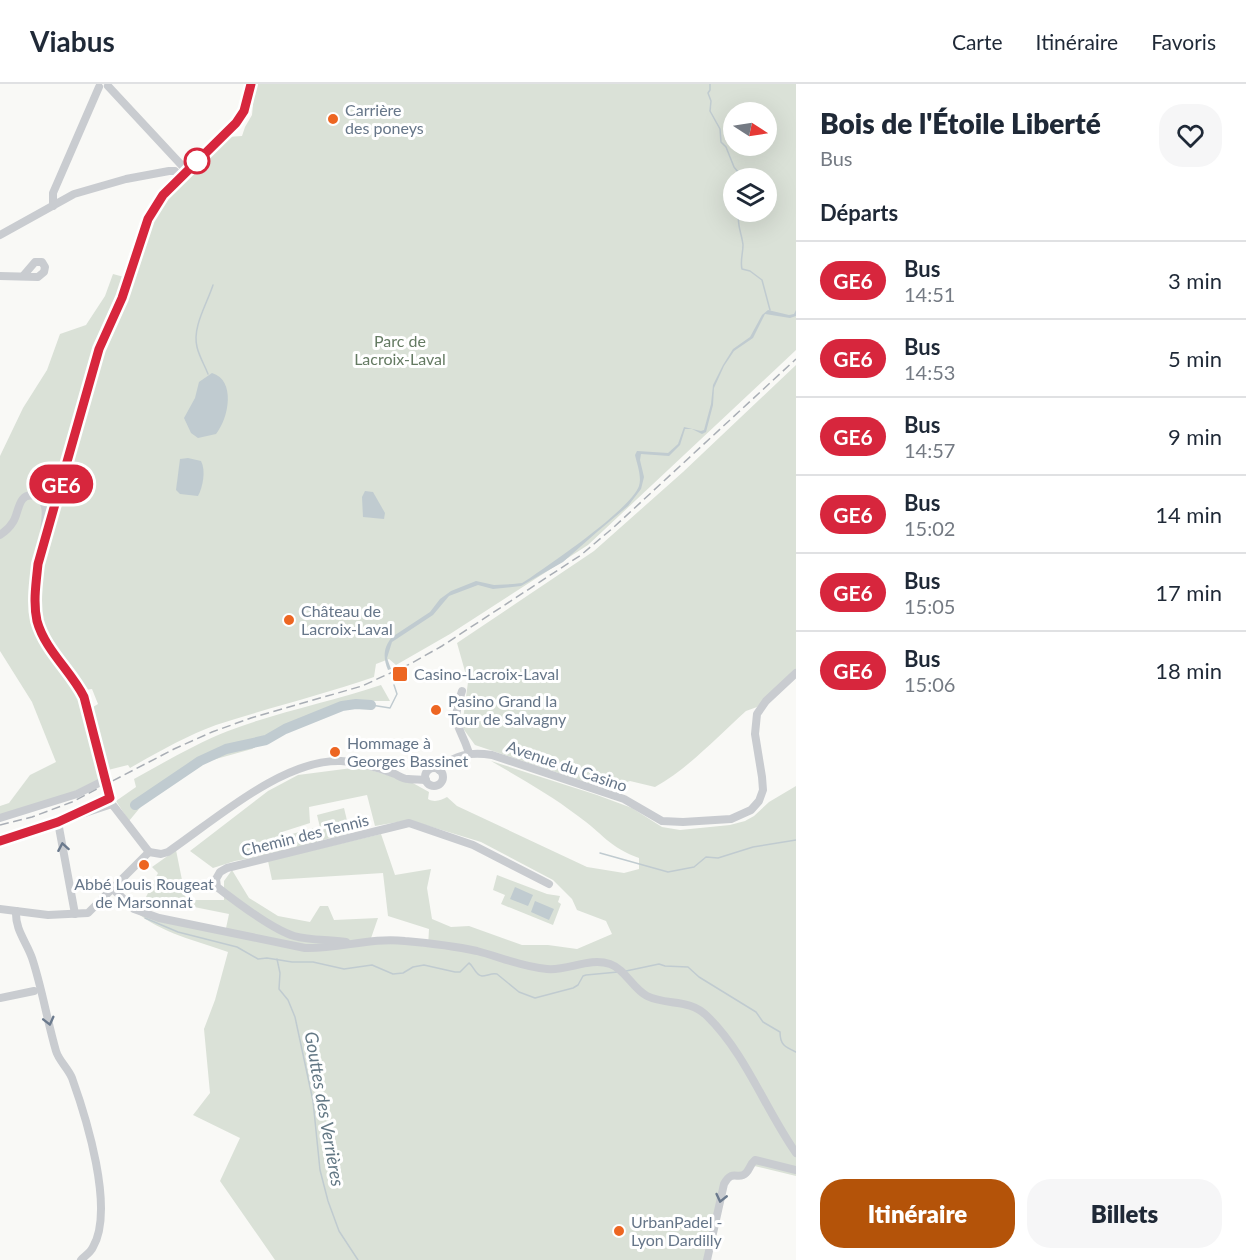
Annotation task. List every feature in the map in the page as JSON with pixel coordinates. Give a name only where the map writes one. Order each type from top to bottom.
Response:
[{"type":"street","points":[[251,84],[244,111],[236,123],[154,207],[139,242],[122,298],[96,359],[38,564],[35,596],[37,621],[46,642],[79,686],[84,697],[111,801],[149,852],[161,854],[168,852],[235,804],[294,770],[329,761],[352,762],[406,779],[426,777],[432,769],[441,773]]},
{"type":"street","points":[[53,206],[53,193],[103,85],[184,174]]},
{"type":"street","points":[[0,235],[74,194],[169,171],[184,174]]},
{"type":"street","points":[[0,276],[23,276]]},
{"type":"street","points":[[0,535],[13,523],[23,498],[29,495],[44,501],[46,510],[44,535],[47,536]]},
{"type":"street","name":"Avenue du Casino","points":[[466,754],[492,755],[591,787],[624,799],[662,821],[731,819],[751,810],[759,801],[763,790],[754,727],[757,714],[766,701],[796,673]]},
{"type":"street","points":[[441,773],[466,754],[455,718],[455,710],[462,691]]},
{"type":"street","points":[[426,777],[429,784],[436,785],[442,781],[441,773]]},
{"type":"street","points":[[0,818],[77,794],[105,780]]},
{"type":"street","points":[[0,841],[111,801]]},
{"type":"street","points":[[58,822],[75,914]]},
{"type":"street","name":"Chemin des Tennis","points":[[351,943],[318,941],[292,935],[268,922],[217,887],[216,879],[219,872],[227,868],[409,823],[473,845],[549,884]]},
{"type":"street","points":[[0,909],[50,915],[88,914],[149,852]]},
{"type":"street","points":[[113,889],[134,909],[159,918],[305,948],[328,949],[351,943],[404,940],[466,949],[550,969],[595,962],[615,966],[647,996],[683,1003],[705,1014],[740,1058],[796,1153]]},
{"type":"street","points":[[16,911],[21,937],[31,954],[56,1053],[71,1076],[92,1143],[99,1177],[98,1236],[93,1249],[81,1260]]},
{"type":"street","points":[[0,998],[34,991]]},
{"type":"street","points":[[707,1260],[724,1184],[728,1176],[747,1173],[751,1162],[755,1160],[796,1170]]},
{"type":"green space","name":"Parc de Lacroix-Laval","points":[[255,84],[796,84],[796,350],[588,545],[450,634],[396,665],[389,659],[376,664],[374,677],[216,725],[183,739],[130,768],[128,765],[108,770],[93,707],[98,704],[92,689],[85,690],[48,640],[42,626],[39,610],[41,567],[105,340],[151,217],[161,201],[227,137],[242,136],[252,115]]},
{"type":"green space","points":[[113,274],[124,277],[93,348],[37,553],[30,595],[33,622],[38,635],[45,649],[71,685],[83,709],[99,773],[98,781],[66,795],[0,815],[0,806],[9,803],[30,775],[56,762],[32,702],[0,651],[0,456],[23,408],[47,370],[60,334],[86,325],[105,296]]},
{"type":"green space","points":[[796,365],[796,670],[757,707],[746,711],[691,761],[655,787],[630,781],[606,789],[475,745],[462,727],[468,682],[457,643],[594,551],[683,472]]},
{"type":"green space","points":[[381,685],[390,701],[347,701],[280,729],[252,749],[198,764],[148,798],[129,821],[116,801],[136,787],[134,779],[216,736],[266,718]]},
{"type":"green space","points":[[491,761],[597,795],[632,808],[662,827],[680,830],[730,825],[745,821],[769,802],[796,786],[796,1176],[750,1165],[747,1173],[728,1176],[707,1260],[275,1260],[220,1181],[240,1138],[193,1115],[210,1093],[204,1029],[215,1000],[228,952],[168,931],[136,912],[225,933],[229,914],[194,907],[167,908],[146,897],[158,873],[152,867],[176,850],[186,900],[224,900],[224,881],[232,870],[249,898],[278,916],[310,922],[320,906],[328,906],[334,920],[378,918],[369,944],[402,943],[428,947],[429,929],[388,916],[383,873],[272,880],[268,861],[381,834],[395,875],[431,869],[427,888],[432,919],[451,927],[469,926],[522,945],[548,945],[577,949],[612,934],[606,921],[577,910],[572,899],[553,880],[481,842],[409,820],[375,826],[367,795],[309,807],[310,823],[282,832],[284,852],[235,861],[213,868],[190,851],[268,791],[298,775],[360,767],[411,782],[429,792],[428,799],[433,801],[447,797],[457,806],[587,867],[624,873],[639,869],[639,858],[621,850],[557,801]]},
{"type":"green space","points":[[344,808],[350,833],[323,840],[317,815]]},
{"type":"green space","points":[[313,828],[317,842],[289,850],[285,836]]},
{"type":"green space","points":[[497,875],[547,894],[560,896],[558,902],[561,904],[553,925],[501,904],[505,895],[493,890]]},
{"type":"shaded area","points":[[768,310],[789,315],[794,314],[796,310],[796,316],[790,318],[765,314],[753,338],[734,351],[714,388],[713,405],[706,432],[702,434],[692,429],[685,429],[680,445],[669,456],[641,454],[644,477],[641,489],[628,506],[563,562],[521,586],[493,589],[478,585],[449,596],[433,615],[392,642],[387,658],[391,669],[388,670],[385,653],[392,637],[430,612],[440,599],[451,591],[476,581],[494,585],[522,583],[607,521],[633,496],[640,482],[635,455],[637,451],[668,453],[678,444],[684,427],[704,430],[713,385],[723,365],[733,349],[750,337],[762,315]]},
{"type":"shaded area","points":[[212,373],[225,383],[227,410],[216,434],[198,438],[191,433],[184,418],[195,398],[199,382]]},
{"type":"shaded area","points":[[180,459],[201,461],[203,465],[203,478],[198,496],[180,494],[176,490]]},
{"type":"shaded area","points":[[365,491],[373,492],[385,513],[384,519],[363,517],[362,497]]},
{"type":"shaded area","points":[[515,887],[533,895],[528,906],[510,899]]},
{"type":"shaded area","points":[[535,901],[554,909],[549,920],[531,912]]},
{"type":"waterway","points":[[710,84],[708,93],[711,101],[710,111],[720,129],[721,142],[726,147],[735,168]]},
{"type":"waterway","points":[[739,222],[743,245],[742,269],[750,271],[762,280],[770,310]]},
{"type":"waterway","points":[[208,374],[196,339],[198,324],[213,285]]},
{"type":"waterway","points":[[371,705],[390,708],[397,694],[394,685]]},
{"type":"waterway","points":[[135,805],[200,761],[226,749],[266,740],[285,729],[342,706],[371,705]]},
{"type":"waterway","points":[[600,853],[668,872],[694,867],[706,857],[718,858],[753,847],[796,840]]},
{"type":"waterway","points":[[145,918],[178,932],[237,947],[258,959],[313,962],[344,969],[372,965],[393,974],[403,973],[413,967],[424,965],[460,972],[469,963],[480,975],[497,974],[519,992],[535,998],[573,988],[586,975],[618,972]]},
{"type":"waterway","name":"Gouttes des Verrières","points":[[277,959],[280,973],[279,989],[288,1000],[295,1017],[313,1101],[320,1170],[328,1201],[339,1231],[358,1260]]},
{"type":"waterway","points":[[626,971],[659,964],[688,967],[699,977],[756,1012],[763,1022],[780,1032],[784,1045],[796,1052]]},
{"type":"railway","points":[[0,825],[32,817],[72,802],[212,732],[251,718],[362,686],[442,646],[581,555],[796,359]]},
{"type":"bus line","name":"GE6","points":[[0,841],[58,822],[110,798],[84,697],[79,686],[46,642],[37,621],[35,596],[38,564],[99,349],[122,298],[148,219],[163,195],[236,123],[244,111],[251,84]]},
{"type":"place","name":"Carrière des poneys","points":[[333,119]]},
{"type":"place","name":"Château de Lacroix-Laval","points":[[289,620]]},
{"type":"place","name":"Casino-Lacroix-Laval","points":[[400,674]]},
{"type":"place","name":"Pasino Grand la Tour de Salvagny","points":[[436,710]]},
{"type":"place","name":"Hommage à Georges Bassinet","points":[[335,752]]},
{"type":"place","name":"Abbé Louis Rougeat de Marsonnat","points":[[144,865]]},
{"type":"place","name":"UrbanPadel - Lyon Dardilly","points":[[619,1231]]}]
